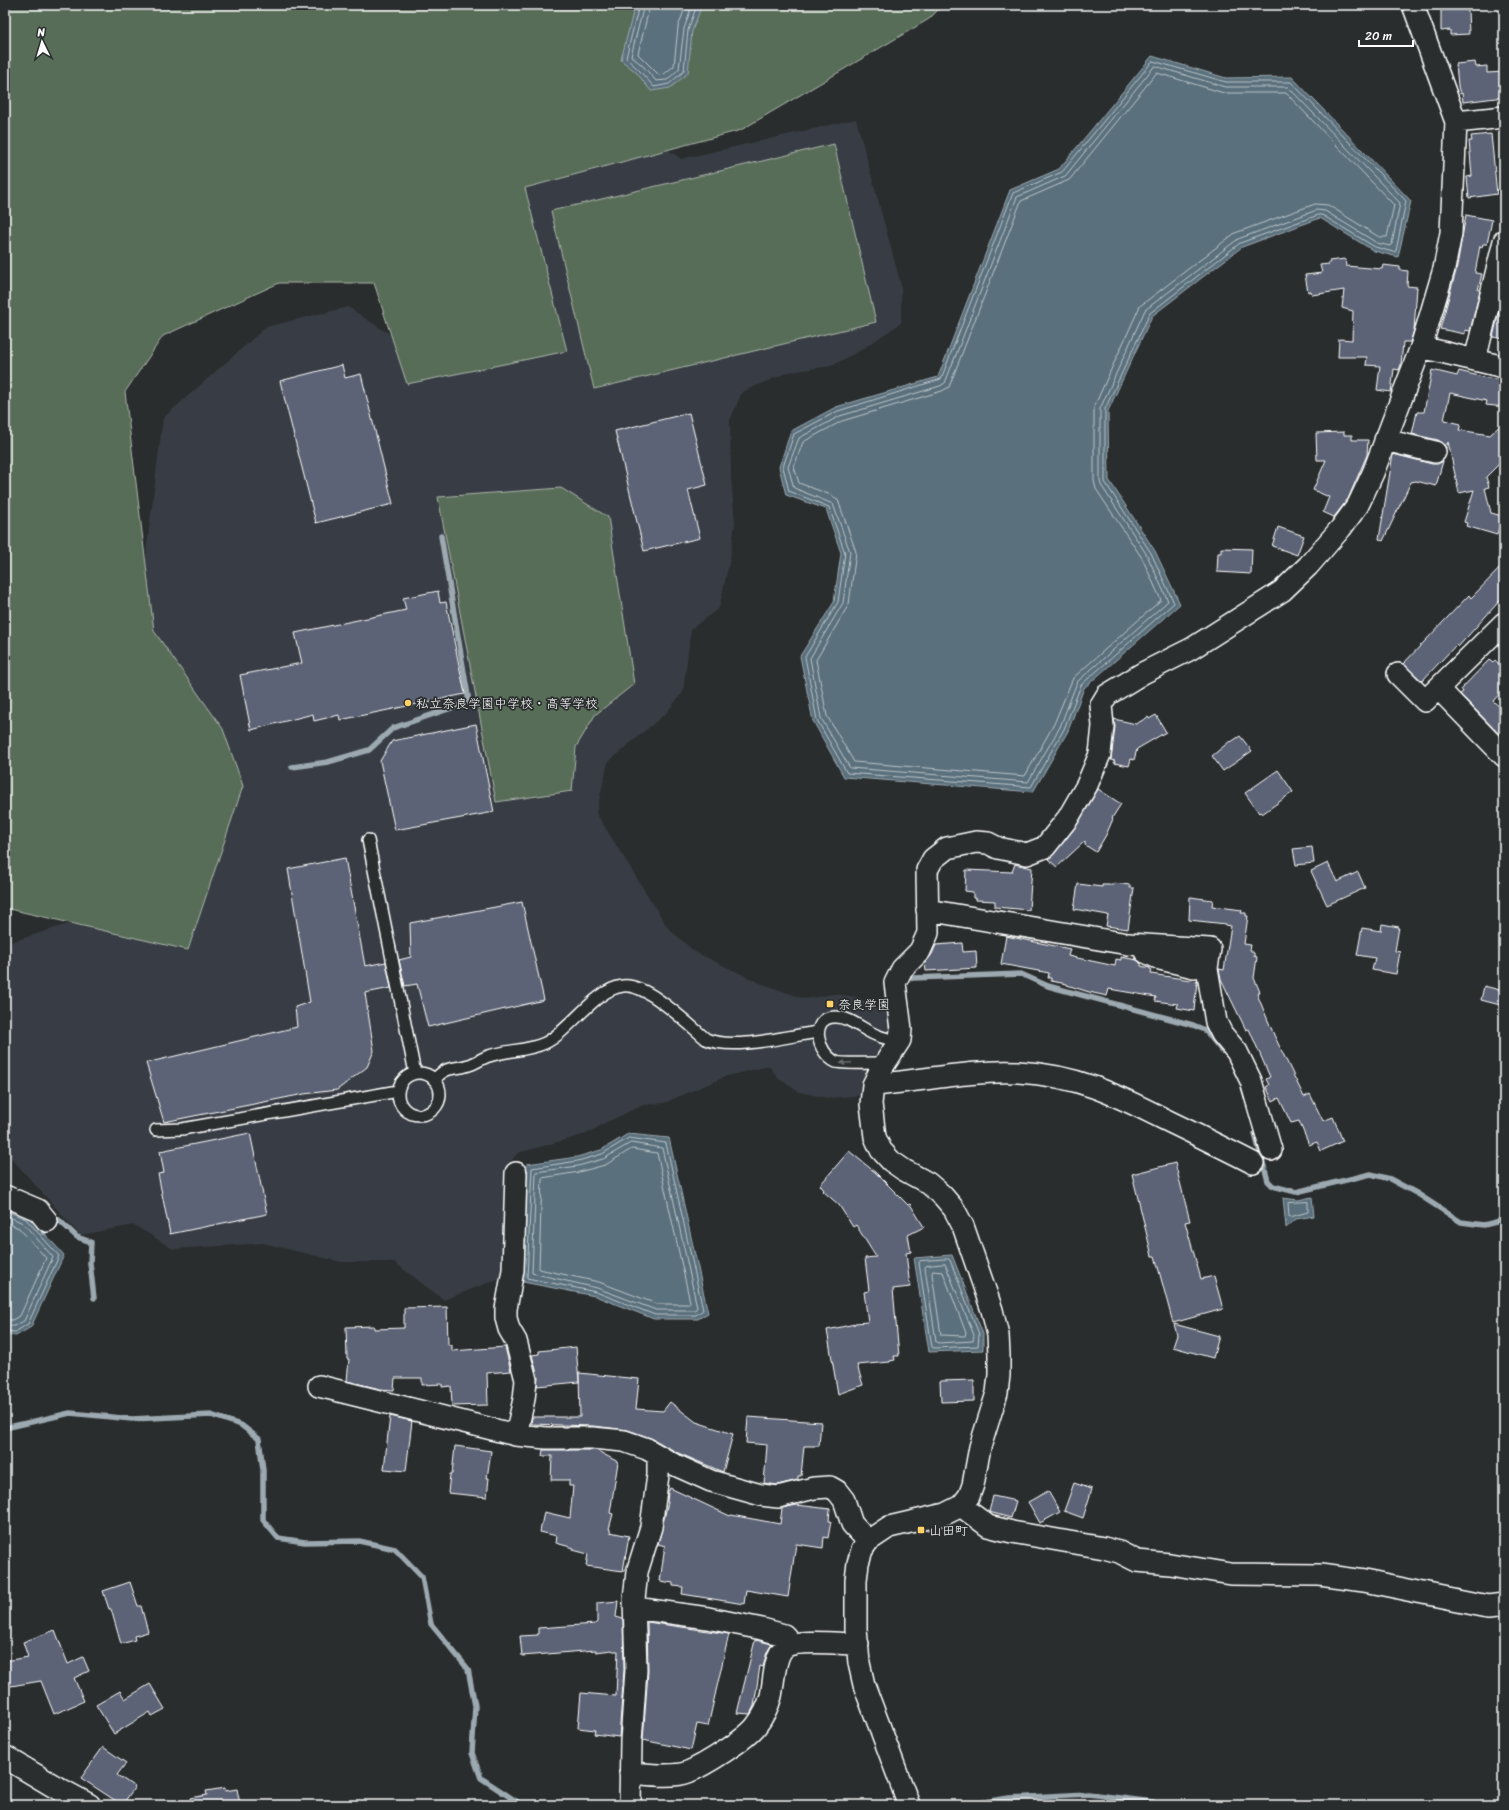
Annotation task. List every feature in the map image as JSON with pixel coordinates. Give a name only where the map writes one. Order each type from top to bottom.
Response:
[{"type":"main road","points":[[5,1757],[52,1786],[89,1805]]},
{"type":"street","points":[[909,1805],[864,1685],[859,1663],[856,1595],[858,1563],[862,1550],[868,1541],[889,1527],[944,1514],[961,1506],[969,1496],[973,1485],[980,1447],[997,1393],[999,1375],[998,1335],[992,1310],[963,1226],[954,1209],[942,1195],[928,1183],[891,1161],[881,1150],[875,1137],[871,1104],[873,1085],[900,1040],[901,1029],[895,983],[902,969],[920,951],[928,933],[927,870],[933,859],[947,848],[976,842],[988,843],[998,848],[1027,854],[1045,847],[1068,818],[1087,786],[1100,754],[1103,726],[1101,706],[1107,695],[1143,673],[1191,649],[1282,591],[1308,566],[1341,528],[1358,505],[1373,473],[1421,347],[1444,269],[1451,233],[1456,122],[1413,5]]},
{"type":"street","points":[[1456,122],[1504,118]]},
{"type":"street","points":[[1475,360],[1501,268],[1504,241]]},
{"type":"street","points":[[1421,347],[1504,366]]},
{"type":"street","points":[[1385,440],[1435,452]]},
{"type":"street","points":[[1398,674],[1425,701],[1500,635]]},
{"type":"street","points":[[1438,688],[1504,756]]},
{"type":"street","points":[[927,910],[1128,944],[1210,949],[1207,968],[1216,1022],[1222,1034],[1237,1052],[1251,1081],[1271,1150]]},
{"type":"street","points":[[1128,944],[1160,959],[1194,967]]},
{"type":"street","points":[[873,1085],[915,1082],[954,1074],[980,1072],[1016,1072],[1066,1078],[1088,1084],[1116,1095],[1252,1163]]},
{"type":"street","points":[[516,1173],[513,1270],[506,1309],[509,1329],[516,1341],[526,1380],[524,1399],[516,1435]]},
{"type":"street","points":[[5,1196],[38,1210],[47,1221]]},
{"type":"street","points":[[319,1386],[516,1435],[546,1438],[592,1438],[624,1441],[647,1450],[673,1464],[711,1481],[761,1495],[778,1497],[814,1488],[830,1487],[837,1491],[844,1500],[852,1524],[868,1541]]},
{"type":"street","points":[[630,1805],[630,1773],[636,1670],[634,1608],[637,1572],[651,1527],[658,1475],[658,1456]]},
{"type":"street","points":[[961,1506],[988,1526],[1012,1532],[1104,1548],[1119,1552],[1138,1561],[1170,1564],[1231,1574],[1320,1575],[1364,1581],[1488,1606],[1504,1604]]},
{"type":"street","points":[[634,1608],[708,1618],[762,1629],[784,1635],[792,1644]]},
{"type":"street","points":[[630,1773],[668,1774],[687,1772],[718,1755],[743,1738],[755,1727],[765,1713],[771,1695],[778,1654],[785,1647],[792,1644],[807,1643],[858,1644]]},
{"type":"lane","points":[[368,840],[415,1073]]},
{"type":"lane","points":[[434,1080],[444,1070],[469,1065],[489,1056],[535,1046],[546,1042],[557,1035],[599,997],[623,986],[649,993],[706,1039],[716,1043],[747,1043],[818,1032]]},
{"type":"lane","points":[[885,1063],[838,1063],[828,1058],[822,1051],[818,1041],[818,1032],[823,1021],[833,1016],[846,1019],[877,1036],[900,1040]]},
{"type":"lane","points":[[415,1073],[422,1073],[434,1080],[438,1086],[438,1100],[435,1106],[423,1114],[416,1114],[404,1109],[398,1098],[398,1091],[404,1079],[415,1073]]},
{"type":"lane","points":[[156,1130],[190,1127],[398,1091]]},
{"type":"shaded area","name":"私立奈良学園中学校・高等学校","points":[[856,119],[901,285],[901,323],[861,350],[831,366],[789,372],[742,392],[730,420],[731,478],[735,523],[730,558],[719,608],[691,629],[683,692],[666,713],[608,762],[596,813],[668,928],[695,952],[760,983],[805,999],[834,994],[857,997],[888,1013],[891,1031],[864,1095],[828,1098],[799,1092],[779,1079],[769,1066],[727,1076],[664,1103],[643,1105],[586,1134],[518,1153],[508,1164],[505,1276],[444,1300],[394,1262],[341,1262],[263,1243],[173,1249],[134,1225],[80,1235],[5,1151],[5,944],[172,891],[133,658],[163,418],[266,327],[348,307],[421,355],[497,139],[655,140],[681,159]]},
{"type":"green space","points":[[5,5],[943,5],[929,19],[741,130],[525,188],[567,351],[407,384],[374,283],[279,283],[163,336],[125,392],[154,631],[223,729],[243,786],[188,950],[5,908]]},
{"type":"green space","points":[[834,144],[876,322],[594,389],[551,211]]},
{"type":"green space","points":[[561,488],[608,517],[634,684],[595,715],[576,747],[572,791],[496,802],[438,497]]},
{"type":"water","points":[[635,5],[702,5],[692,31],[688,73],[670,88],[651,91],[636,72],[621,60]]},
{"type":"water","points":[[1152,56],[1226,78],[1292,77],[1411,201],[1398,257],[1374,251],[1320,218],[1242,247],[1152,316],[1108,411],[1109,480],[1155,551],[1180,604],[1084,688],[1068,731],[1033,792],[844,777],[813,721],[800,656],[834,602],[841,553],[826,509],[786,495],[779,467],[791,431],[836,407],[938,377],[1010,190],[1059,169]]},
{"type":"water","points":[[628,1134],[669,1138],[708,1313],[698,1319],[654,1319],[595,1296],[523,1282],[527,1164],[577,1157],[601,1150]]},
{"type":"water","points":[[1312,1197],[1314,1216],[1296,1219],[1286,1228],[1283,1198],[1298,1200]]},
{"type":"water","points":[[7,1206],[28,1215],[64,1255],[31,1327],[16,1336],[5,1335],[5,1210]]},
{"type":"water","points":[[952,1255],[983,1334],[983,1350],[929,1352],[914,1258]]},
{"type":"building","points":[[1441,10],[1468,10],[1469,34],[1450,35],[1450,30],[1441,31]]},
{"type":"building","points":[[1475,62],[1476,67],[1487,66],[1487,73],[1504,72],[1504,97],[1463,102],[1462,93],[1460,94],[1458,86],[1456,64]]},
{"type":"building","points":[[1491,134],[1497,194],[1469,198],[1467,177],[1472,176],[1469,141],[1472,141],[1471,136]]},
{"type":"building","points":[[1466,215],[1492,220],[1487,244],[1483,244],[1482,247],[1480,246],[1475,273],[1482,274],[1478,290],[1480,290],[1470,331],[1465,330],[1465,334],[1440,329],[1456,271]]},
{"type":"building","points":[[1345,259],[1346,266],[1382,269],[1383,265],[1400,267],[1400,270],[1408,271],[1407,286],[1417,287],[1414,330],[1410,342],[1403,342],[1401,365],[1399,370],[1394,369],[1391,392],[1377,390],[1380,366],[1366,365],[1367,357],[1338,357],[1339,339],[1352,340],[1353,311],[1342,308],[1344,290],[1312,295],[1311,291],[1308,292],[1305,275],[1322,273],[1320,265],[1329,264],[1329,261]]},
{"type":"building","points":[[1504,295],[1504,339],[1493,337]]},
{"type":"building","points":[[342,365],[345,378],[361,374],[393,504],[316,523],[280,381]]},
{"type":"building","points":[[1432,370],[1457,376],[1459,371],[1487,378],[1504,380],[1504,407],[1486,405],[1487,401],[1450,393],[1444,420],[1461,424],[1459,430],[1490,435],[1504,422],[1504,459],[1486,477],[1489,487],[1485,488],[1491,513],[1502,516],[1497,535],[1466,526],[1467,523],[1464,522],[1474,490],[1459,493],[1448,442],[1446,448],[1443,443],[1438,440],[1412,434],[1417,412],[1424,412]]},
{"type":"building","points":[[689,413],[707,485],[688,490],[700,538],[644,551],[615,431]]},
{"type":"building","points":[[1344,432],[1344,435],[1352,435],[1352,440],[1368,440],[1367,455],[1348,499],[1334,517],[1323,512],[1329,497],[1313,490],[1326,460],[1317,460],[1316,433]]},
{"type":"building","points":[[1393,454],[1432,464],[1438,464],[1443,461],[1436,486],[1416,481],[1411,482],[1383,541],[1379,539]]},
{"type":"building","points":[[1278,527],[1304,536],[1297,555],[1272,546]]},
{"type":"building","points":[[1221,548],[1252,549],[1251,574],[1217,572],[1218,553],[1221,553]]},
{"type":"building","points":[[1504,564],[1504,596],[1458,647],[1456,645],[1422,681],[1403,664],[1469,595],[1471,598]]},
{"type":"building","points":[[438,591],[440,603],[446,602],[465,694],[340,720],[339,715],[314,721],[313,714],[251,730],[240,675],[302,663],[295,633],[406,610],[403,598]]},
{"type":"building","points":[[1489,660],[1493,663],[1495,660],[1504,669],[1504,689],[1493,701],[1504,711],[1504,739],[1460,694],[1463,692],[1461,689]]},
{"type":"building","points":[[1156,715],[1166,732],[1137,749],[1134,760],[1131,759],[1129,766],[1114,763],[1115,761],[1111,760],[1115,727],[1114,719],[1136,724],[1148,717],[1149,719]]},
{"type":"building","points":[[476,724],[494,812],[395,830],[380,761],[392,741]]},
{"type":"building","points":[[1240,736],[1252,751],[1223,771],[1212,756],[1230,741],[1231,742]]},
{"type":"building","points":[[1278,770],[1293,792],[1262,814],[1260,812],[1259,813],[1245,793]]},
{"type":"building","points":[[1098,789],[1121,804],[1112,818],[1113,819],[1106,835],[1096,852],[1085,845],[1085,841],[1057,867],[1048,859],[1054,854],[1077,825]]},
{"type":"building","points":[[1312,847],[1314,863],[1296,865],[1293,849]]},
{"type":"building","points":[[345,858],[365,966],[386,962],[391,988],[365,993],[374,1051],[367,1067],[337,1090],[304,1094],[164,1122],[146,1063],[297,1027],[295,1007],[310,1002],[288,869]]},
{"type":"building","points":[[1328,863],[1337,882],[1358,872],[1365,888],[1327,905],[1311,871]]},
{"type":"building","points":[[1015,864],[1032,868],[1029,910],[995,907],[995,901],[976,900],[976,898],[973,898],[973,892],[965,891],[966,870],[1012,872]]},
{"type":"building","points":[[1114,883],[1130,885],[1130,888],[1134,888],[1128,929],[1106,926],[1108,915],[1074,909],[1078,884],[1102,887],[1102,885],[1114,885]]},
{"type":"building","points":[[1190,897],[1213,900],[1212,906],[1242,910],[1241,913],[1246,913],[1246,916],[1248,916],[1244,944],[1251,945],[1250,950],[1254,953],[1254,956],[1257,957],[1254,978],[1260,992],[1257,994],[1274,1035],[1304,1097],[1310,1094],[1323,1121],[1333,1117],[1343,1141],[1321,1151],[1317,1142],[1309,1145],[1299,1121],[1291,1123],[1279,1098],[1273,1101],[1266,1087],[1269,1085],[1266,1079],[1270,1077],[1249,1029],[1246,1030],[1221,979],[1219,969],[1224,970],[1231,926],[1226,924],[1189,920]]},
{"type":"building","points":[[522,902],[544,1000],[428,1027],[417,984],[405,986],[399,960],[411,957],[410,923]]},
{"type":"building","points":[[1382,924],[1399,927],[1395,951],[1400,952],[1396,974],[1372,970],[1375,958],[1357,955],[1362,928],[1381,931]]},
{"type":"building","points":[[1006,936],[1070,949],[1068,956],[1115,966],[1116,959],[1121,960],[1121,957],[1137,960],[1141,966],[1152,970],[1151,974],[1197,981],[1194,1011],[1177,1008],[1178,1004],[1155,1001],[1156,997],[1109,989],[1107,996],[1089,992],[1067,984],[1051,981],[1051,978],[1048,978],[1049,973],[1001,964]]},
{"type":"building","points":[[962,943],[963,952],[976,951],[977,968],[926,971],[925,963],[932,954],[936,945]]},
{"type":"building","points":[[1484,986],[1504,991],[1504,1006],[1481,1000]]},
{"type":"building","points":[[250,1133],[267,1214],[170,1234],[158,1174],[164,1173],[160,1151]]},
{"type":"building","points":[[849,1151],[876,1173],[908,1205],[910,1204],[924,1227],[908,1235],[911,1252],[906,1253],[910,1287],[893,1289],[899,1356],[894,1356],[895,1360],[890,1362],[857,1365],[863,1385],[838,1394],[827,1330],[855,1323],[868,1322],[864,1292],[869,1291],[865,1258],[876,1257],[856,1225],[853,1227],[839,1205],[823,1191],[824,1190],[820,1185]]},
{"type":"building","points":[[1175,1163],[1190,1221],[1185,1222],[1201,1279],[1214,1276],[1223,1309],[1173,1323],[1155,1256],[1152,1256],[1132,1174]]},
{"type":"building","points":[[447,1307],[448,1345],[452,1345],[452,1351],[505,1347],[511,1371],[487,1373],[488,1405],[452,1406],[451,1386],[442,1387],[442,1384],[422,1385],[422,1378],[395,1378],[394,1390],[380,1389],[347,1381],[349,1359],[347,1359],[346,1327],[374,1326],[374,1329],[404,1328],[404,1308]]},
{"type":"building","points":[[1174,1324],[1219,1336],[1213,1358],[1173,1347],[1177,1335]]},
{"type":"building","points":[[576,1347],[579,1382],[537,1386],[538,1377],[532,1355],[539,1354],[539,1351]]},
{"type":"building","points":[[579,1373],[639,1379],[636,1409],[663,1411],[670,1402],[696,1422],[733,1434],[723,1472],[678,1453],[651,1438],[628,1430],[593,1426],[531,1424],[532,1417],[580,1417]]},
{"type":"building","points":[[974,1380],[974,1401],[941,1402],[940,1381]]},
{"type":"building","points":[[390,1416],[412,1421],[406,1471],[384,1469]]},
{"type":"building","points":[[748,1417],[821,1422],[819,1446],[804,1446],[801,1476],[798,1476],[798,1480],[777,1485],[764,1483],[767,1445],[746,1443]]},
{"type":"building","points":[[455,1446],[491,1451],[487,1478],[489,1478],[487,1497],[448,1493]]},
{"type":"building","points":[[543,1450],[596,1450],[618,1462],[610,1513],[613,1514],[609,1529],[610,1532],[629,1536],[623,1571],[586,1566],[588,1554],[556,1543],[557,1536],[540,1532],[544,1512],[570,1518],[573,1486],[569,1486],[569,1480],[551,1480],[552,1456],[542,1456]]},
{"type":"building","points":[[1074,1483],[1092,1489],[1083,1518],[1064,1511]]},
{"type":"building","points":[[670,1488],[730,1516],[780,1524],[782,1508],[797,1505],[830,1509],[829,1521],[831,1521],[828,1538],[824,1537],[823,1548],[796,1544],[788,1597],[746,1590],[744,1604],[682,1594],[683,1587],[673,1586],[673,1583],[660,1581],[665,1546],[658,1544]]},
{"type":"building","points":[[1048,1491],[1060,1512],[1040,1523],[1028,1502]]},
{"type":"building","points":[[993,1496],[1016,1501],[1011,1518],[989,1512]]},
{"type":"building","points":[[130,1582],[138,1606],[141,1606],[148,1632],[134,1636],[135,1640],[121,1644],[111,1609],[109,1609],[103,1591]]},
{"type":"building","points":[[618,1601],[616,1617],[623,1619],[624,1670],[619,1737],[594,1734],[595,1730],[578,1728],[581,1693],[616,1696],[618,1651],[612,1650],[596,1652],[596,1650],[522,1656],[520,1636],[538,1635],[538,1628],[595,1624],[597,1622],[597,1603]]},
{"type":"building","points":[[647,1622],[729,1634],[708,1726],[697,1724],[691,1750],[643,1740],[648,1671]]},
{"type":"building","points":[[55,1630],[68,1664],[83,1657],[89,1671],[74,1678],[84,1701],[54,1714],[41,1681],[5,1687],[5,1661],[28,1657],[23,1642]]},
{"type":"building","points":[[755,1640],[772,1644],[767,1652],[763,1667],[760,1666],[754,1706],[750,1714],[737,1713]]},
{"type":"building","points":[[150,1684],[165,1709],[152,1716],[150,1712],[114,1734],[96,1705],[120,1691],[125,1699]]},
{"type":"building","points":[[103,1747],[126,1763],[117,1775],[135,1787],[122,1805],[81,1778]]},
{"type":"building","points":[[225,1788],[225,1791],[237,1789],[240,1804],[191,1805],[190,1798],[207,1795],[206,1791]]},
{"type":"waterway","points":[[292,767],[328,762],[369,750],[393,728],[469,702],[441,536]]},
{"type":"waterway","points":[[913,978],[1021,974],[1048,986],[1193,1025],[1205,1030],[1222,1051]]},
{"type":"waterway","points":[[1255,1134],[1268,1181],[1273,1186],[1296,1192],[1371,1174],[1390,1179],[1418,1194],[1461,1222],[1484,1225],[1504,1220]]},
{"type":"waterway","points":[[44,1232],[59,1220],[77,1237],[91,1242],[90,1263],[94,1298]]},
{"type":"waterway","points":[[5,1428],[70,1413],[132,1419],[211,1415],[241,1425],[259,1439],[263,1470],[263,1520],[278,1538],[305,1542],[359,1541],[395,1549],[422,1577],[431,1624],[468,1669],[475,1706],[472,1753],[481,1778],[522,1805]]},
{"type":"waterway","points":[[965,1805],[1009,1798],[1088,1794],[1153,1802]]},
{"type":"place","name":"私立奈良学園中学校・高等学校","points":[[408,703]]},
{"type":"place","name":"奈良学園","points":[[830,1004]]},
{"type":"place","name":"山田町","points":[[921,1530]]}]
